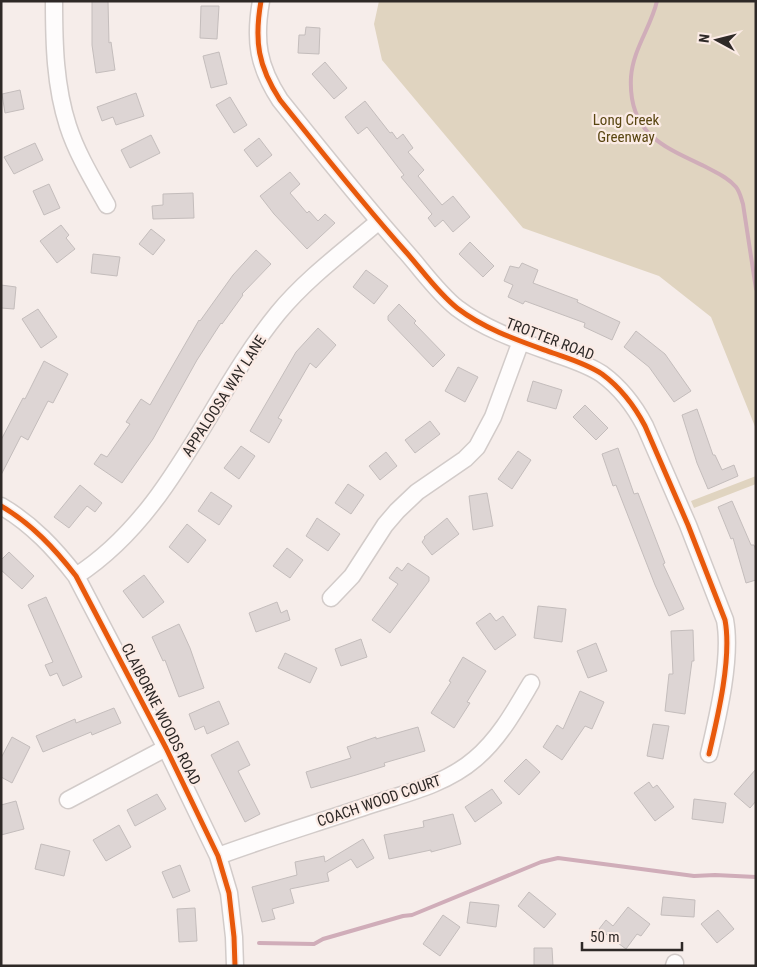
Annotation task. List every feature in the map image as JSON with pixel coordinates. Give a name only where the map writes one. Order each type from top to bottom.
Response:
[{"type":"street","points":[[54,1],[56,63],[62,106],[75,142],[107,205]]},
{"type":"street","name":"TROTTER ROAD","points":[[261,1],[258,37],[263,70],[270,84],[280,100],[379,222],[457,308],[500,333],[584,364],[601,374],[625,394],[646,426],[688,525],[724,620],[728,636],[724,672],[709,754]]},
{"type":"street","name":"APPALOOSA WAY LANE","points":[[76,576],[101,558],[124,536],[160,494],[250,352],[278,313],[316,274],[379,222]]},
{"type":"street","points":[[332,598],[352,576],[385,524],[397,511],[418,492],[465,459],[477,447],[493,416],[521,341]]},
{"type":"street","name":"CLAIBORNE WOODS ROAD","points":[[1,506],[41,536],[58,553],[76,576],[166,748],[218,856],[229,893],[234,937],[234,966]]},
{"type":"street","name":"COACH WOOD COURT","points":[[218,856],[408,793],[456,772],[474,760],[488,746],[512,714],[531,683]]},
{"type":"street","points":[[68,800],[166,748]]},
{"type":"green space","name":"Long Creek Greenway","points":[[379,1],[756,1],[756,429],[711,317],[659,276],[523,228],[382,60],[374,24]]},
{"type":"green space","points":[[756,476],[756,484],[694,508],[691,501]]},
{"type":"building","points":[[92,1],[108,1],[109,43],[111,42],[115,70],[96,73],[92,45]]},
{"type":"building","points":[[201,6],[219,6],[217,39],[200,38]]},
{"type":"building","points":[[306,27],[320,28],[319,54],[298,53],[299,35],[305,35]]},
{"type":"building","points":[[219,52],[227,84],[211,88],[203,56]]},
{"type":"building","points":[[325,62],[347,88],[334,99],[312,74]]},
{"type":"building","points":[[20,90],[24,109],[5,113],[2,94]]},
{"type":"building","points":[[136,93],[144,116],[116,125],[113,117],[102,121],[97,107]]},
{"type":"building","points":[[230,97],[247,125],[234,133],[216,105]]},
{"type":"building","points":[[365,101],[390,133],[392,132],[397,139],[403,134],[413,148],[408,152],[424,170],[418,176],[442,205],[453,196],[470,217],[453,232],[443,220],[435,227],[428,218],[432,214],[401,177],[404,175],[367,127],[358,134],[345,117]]},
{"type":"building","points":[[151,135],[160,153],[130,168],[121,150]]},
{"type":"building","points":[[259,138],[272,155],[257,167],[244,150]]},
{"type":"building","points":[[35,143],[43,160],[14,174],[4,157]]},
{"type":"building","points":[[290,172],[300,184],[290,193],[307,213],[309,211],[318,221],[325,214],[335,223],[307,249],[260,196]]},
{"type":"building","points":[[49,184],[60,208],[44,215],[33,191]]},
{"type":"building","points":[[193,193],[194,218],[153,219],[152,206],[163,205],[163,194]]},
{"type":"building","points":[[61,225],[69,235],[66,238],[75,249],[57,263],[40,241]]},
{"type":"building","points":[[151,229],[165,240],[153,255],[139,244]]},
{"type":"building","points":[[470,242],[494,266],[483,277],[459,254]]},
{"type":"building","points":[[256,250],[271,264],[242,294],[221,323],[197,360],[153,439],[122,483],[94,464],[101,454],[107,457],[130,424],[126,422],[141,399],[150,405],[199,320],[233,275]]},
{"type":"building","points":[[93,254],[120,257],[117,276],[91,273]]},
{"type":"building","points":[[522,263],[538,270],[533,283],[578,300],[577,302],[620,322],[612,340],[584,327],[585,323],[525,301],[523,304],[508,297],[513,285],[504,281],[510,266],[519,268]]},
{"type":"building","points":[[366,270],[388,286],[374,304],[353,287]]},
{"type":"building","points":[[1,285],[16,287],[14,309],[1,308]]},
{"type":"building","points":[[399,304],[416,321],[414,323],[445,355],[433,367],[388,320],[388,316]]},
{"type":"building","points":[[38,309],[57,337],[41,348],[22,319]]},
{"type":"building","points":[[318,328],[336,345],[316,368],[310,363],[278,418],[282,420],[269,443],[250,431],[296,352]]},
{"type":"building","points":[[636,331],[665,354],[691,391],[674,402],[649,367],[624,347]]},
{"type":"building","points":[[44,361],[68,374],[53,403],[48,401],[28,440],[21,436],[1,475],[1,440]]},
{"type":"building","points":[[458,367],[478,377],[465,402],[445,391]]},
{"type":"building","points":[[533,381],[562,390],[556,409],[527,401]]},
{"type":"building","points":[[585,405],[608,428],[596,440],[573,417]]},
{"type":"building","points":[[697,409],[713,455],[715,455],[722,470],[734,465],[738,476],[708,489],[697,463],[682,415]]},
{"type":"building","points":[[430,421],[440,434],[415,453],[405,440]]},
{"type":"building","points":[[241,446],[255,456],[239,479],[224,468]]},
{"type":"building","points":[[618,448],[634,494],[638,493],[665,563],[663,564],[684,609],[669,616],[616,485],[613,486],[602,454]]},
{"type":"building","points":[[518,451],[531,460],[512,489],[498,479]]},
{"type":"building","points":[[386,452],[397,466],[380,480],[369,466]]},
{"type":"building","points":[[348,484],[364,495],[351,514],[335,503]]},
{"type":"building","points":[[80,485],[102,503],[95,512],[87,506],[69,528],[54,517]]},
{"type":"building","points":[[211,492],[232,506],[219,525],[198,511]]},
{"type":"building","points":[[487,493],[493,526],[473,530],[469,496]]},
{"type":"building","points":[[732,501],[751,545],[754,545],[756,551],[756,580],[746,583],[733,538],[731,539],[718,507]]},
{"type":"building","points":[[317,518],[340,534],[328,551],[306,536]]},
{"type":"building","points":[[447,518],[459,534],[432,555],[422,542],[424,537]]},
{"type":"building","points":[[187,524],[206,540],[188,563],[169,547]]},
{"type":"building","points":[[287,548],[303,560],[290,578],[273,566]]},
{"type":"building","points":[[9,552],[34,576],[22,589],[1,570],[1,560]]},
{"type":"building","points":[[408,563],[429,577],[429,581],[390,633],[372,620],[398,584],[389,578],[397,567],[402,571]]},
{"type":"building","points":[[144,575],[164,602],[143,618],[123,591]]},
{"type":"building","points":[[46,597],[82,677],[63,686],[57,673],[50,676],[45,665],[53,662],[28,605]]},
{"type":"building","points":[[277,602],[281,613],[287,610],[290,620],[256,632],[249,613]]},
{"type":"building","points":[[538,606],[566,609],[562,642],[534,638]]},
{"type":"building","points":[[490,613],[496,621],[503,616],[516,635],[495,650],[476,623]]},
{"type":"building","points":[[179,624],[190,648],[204,688],[179,697],[165,660],[163,661],[152,637]]},
{"type":"building","points":[[693,630],[694,661],[692,661],[685,714],[665,711],[669,674],[673,674],[671,631]]},
{"type":"building","points":[[361,639],[367,657],[341,666],[335,649]]},
{"type":"building","points":[[596,643],[607,671],[588,678],[577,651]]},
{"type":"building","points":[[285,653],[317,668],[310,683],[278,668]]},
{"type":"building","points":[[463,657],[486,671],[467,702],[470,703],[454,728],[431,713],[451,682],[449,681]]},
{"type":"building","points":[[580,691],[604,702],[592,729],[585,726],[562,760],[543,747],[557,725],[563,729]]},
{"type":"building","points":[[219,701],[229,724],[207,734],[204,726],[195,730],[189,714]]},
{"type":"building","points":[[114,708],[121,723],[92,735],[91,732],[43,752],[36,736],[75,719],[76,723]]},
{"type":"building","points":[[653,724],[669,726],[663,759],[647,756]]},
{"type":"building","points":[[418,727],[425,751],[384,763],[385,766],[311,788],[306,772],[351,758],[347,747],[376,737],[376,739]]},
{"type":"building","points":[[12,737],[30,747],[12,783],[1,777],[1,758]]},
{"type":"building","points":[[238,741],[250,765],[238,771],[260,814],[245,822],[211,755]]},
{"type":"building","points":[[526,759],[540,772],[519,795],[504,781]]},
{"type":"building","points":[[756,769],[756,801],[750,808],[734,794]]},
{"type":"building","points":[[649,782],[653,788],[657,785],[674,807],[655,821],[634,793]]},
{"type":"building","points":[[492,789],[502,803],[475,822],[465,807]]},
{"type":"building","points":[[157,794],[166,809],[135,826],[127,810]]},
{"type":"building","points":[[694,799],[726,803],[723,823],[692,819]]},
{"type":"building","points":[[16,801],[24,829],[1,835],[1,805]]},
{"type":"building","points":[[453,814],[461,844],[431,852],[431,850],[389,859],[384,835],[424,827],[423,821]]},
{"type":"building","points":[[119,825],[131,847],[106,861],[93,840]]},
{"type":"building","points":[[363,839],[374,858],[357,868],[351,859],[327,873],[329,881],[290,889],[294,903],[272,909],[275,919],[262,922],[252,887],[297,875],[295,862],[324,856],[325,862]]},
{"type":"building","points":[[41,844],[70,851],[64,876],[35,869]]},
{"type":"building","points":[[180,865],[190,891],[173,898],[162,872]]},
{"type":"building","points":[[529,892],[556,914],[544,928],[518,906]]},
{"type":"building","points":[[663,897],[695,900],[694,917],[661,915]]},
{"type":"building","points":[[470,902],[499,905],[496,927],[467,923]]},
{"type":"building","points":[[628,907],[650,924],[641,936],[637,934],[626,949],[599,929],[606,920],[613,926]]},
{"type":"building","points":[[195,908],[197,941],[179,942],[177,909]]},
{"type":"building","points":[[718,910],[734,929],[717,943],[701,924]]},
{"type":"building","points":[[443,915],[460,927],[440,956],[423,944]]},
{"type":"building","points":[[534,948],[552,948],[553,966],[534,966]]},
{"type":"waterway","points":[[657,1],[632,67],[632,96],[635,111],[641,124],[661,144],[733,183],[743,204],[756,289]]},
{"type":"waterway","points":[[259,943],[314,944],[323,939],[412,915],[541,862],[558,858],[694,876],[756,877]]},
{"type":"cycle path","points":[[261,1],[258,41],[262,64],[280,100],[358,196],[437,288],[457,308],[491,329],[596,370],[621,391],[641,418],[688,525],[725,620],[727,635],[725,669],[720,705],[709,754]]},
{"type":"cycle path","points":[[1,506],[23,521],[42,538],[76,576],[166,748],[218,856],[229,893],[235,966]]}]
